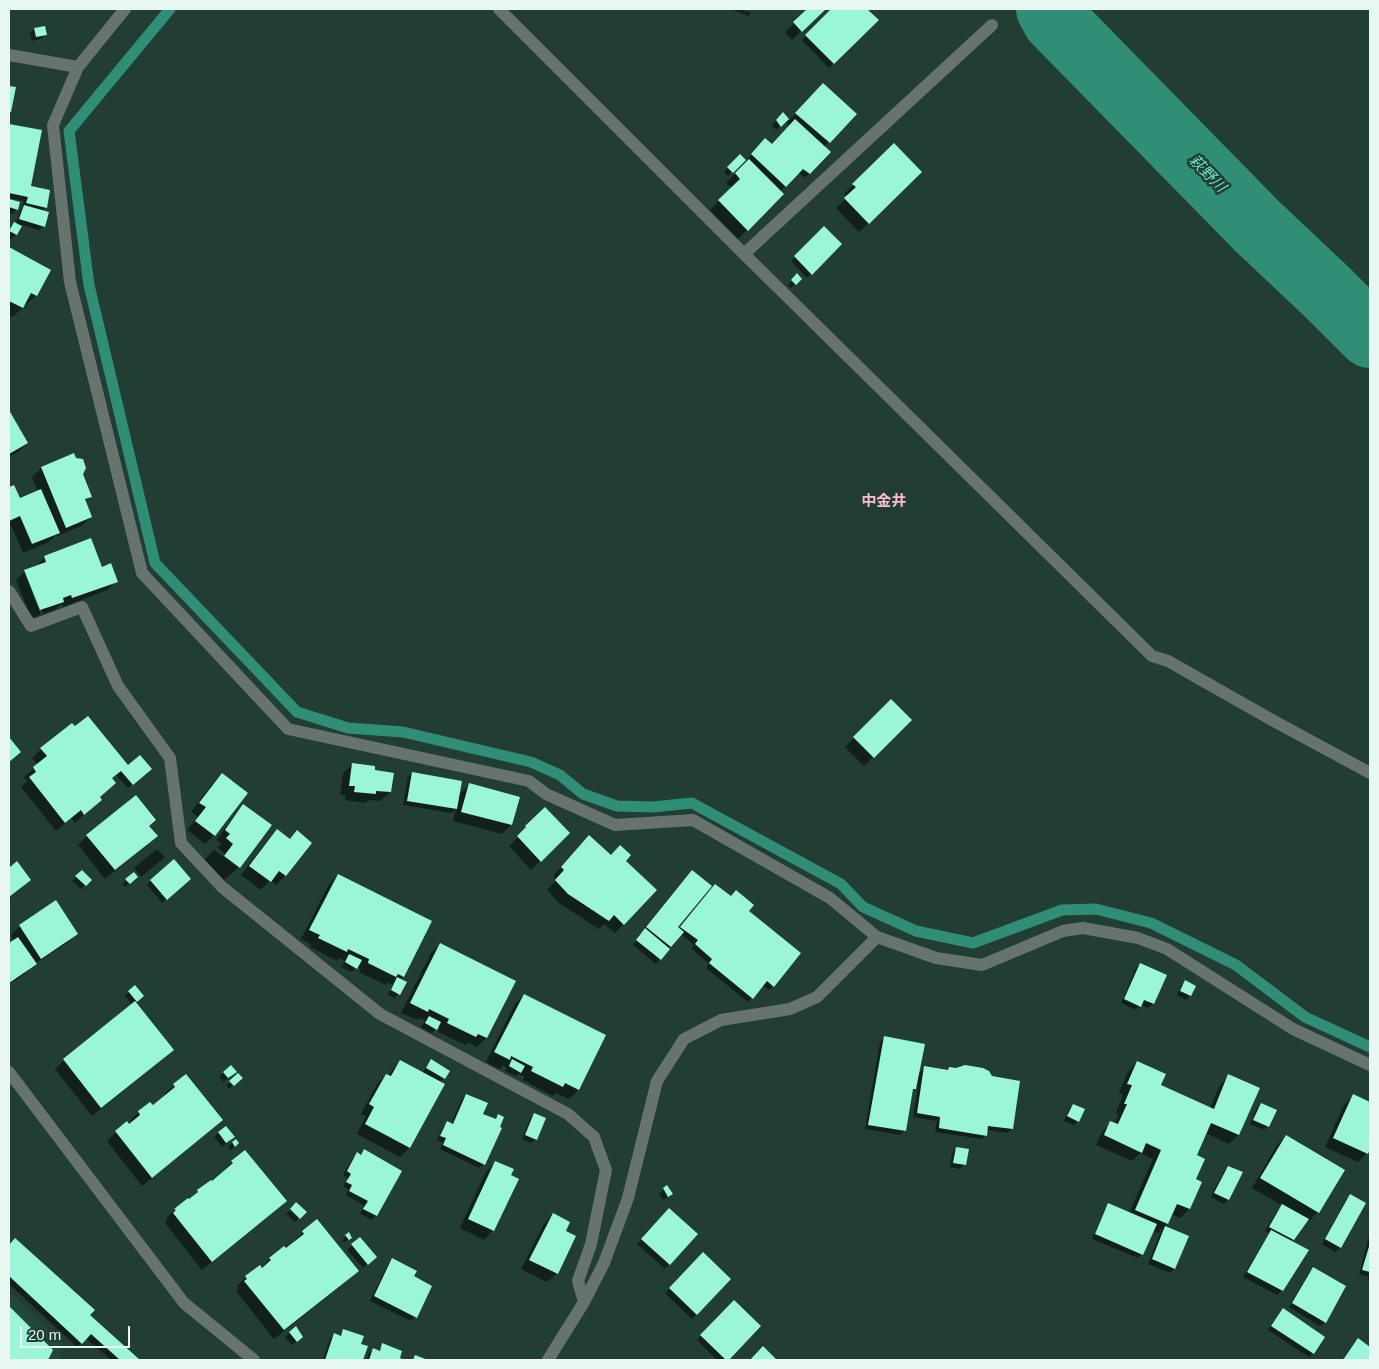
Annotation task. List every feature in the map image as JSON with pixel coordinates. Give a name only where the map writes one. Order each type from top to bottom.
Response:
[{"type":"street","points":[[125,9],[78,67],[53,125],[70,282],[142,573],[288,729],[529,781],[546,794],[615,825],[693,820],[830,898],[877,937],[936,958],[982,965],[1063,931],[1083,928],[1138,938],[1167,949],[1293,1029],[1370,1065]]},
{"type":"street","points":[[499,9],[744,254],[1152,656],[1168,662],[1370,773]]},
{"type":"street","points":[[744,254],[992,25]]},
{"type":"street","points":[[9,55],[78,67]]},
{"type":"street","points":[[9,591],[31,626],[82,607],[118,686],[170,758],[181,843],[222,887],[380,1014],[568,1114],[594,1137],[606,1170],[591,1244],[578,1282],[584,1302]]},
{"type":"street","points":[[548,1360],[584,1302],[604,1263],[628,1198],[657,1081],[684,1040],[721,1020],[790,1009],[817,997],[877,937]]},
{"type":"street","points":[[9,1072],[184,1303],[254,1360]]},
{"type":"shaded area","points":[[9,1292],[65,1344],[57,1360],[9,1360]]},
{"type":"building","points":[[807,9],[826,9],[802,32],[793,22]]},
{"type":"building","points":[[831,9],[867,9],[879,20],[834,64],[805,35]]},
{"type":"building","points":[[45,26],[47,35],[36,37],[34,28]]},
{"type":"building","points":[[823,83],[857,114],[830,143],[795,113]]},
{"type":"building","points":[[9,86],[16,87],[11,112],[9,112]]},
{"type":"building","points":[[783,112],[789,119],[781,127],[776,120]]},
{"type":"building","points":[[795,119],[831,152],[810,174],[803,169],[786,187],[751,154],[765,138],[772,144]]},
{"type":"building","points":[[9,124],[42,130],[31,186],[50,190],[47,208],[26,203],[28,197],[9,193]]},
{"type":"building","points":[[894,143],[922,172],[869,224],[844,198],[856,187],[852,184]]},
{"type":"building","points":[[740,154],[746,160],[733,173],[727,167]]},
{"type":"building","points":[[749,159],[784,194],[748,231],[718,200],[740,179],[735,173]]},
{"type":"building","points":[[9,199],[20,202],[18,210],[9,207]]},
{"type":"building","points":[[24,205],[49,212],[45,227],[19,219]]},
{"type":"building","points":[[14,222],[22,226],[17,235],[9,231]]},
{"type":"building","points":[[824,226],[842,244],[812,275],[794,256]]},
{"type":"building","points":[[9,247],[51,270],[37,296],[31,293],[23,308],[9,301]]},
{"type":"building","points":[[797,273],[802,279],[796,285],[791,280]]},
{"type":"building","points":[[9,410],[28,443],[9,454]]},
{"type":"building","points":[[74,453],[76,458],[83,459],[86,468],[83,474],[92,497],[85,499],[92,517],[66,528],[41,467]]},
{"type":"building","points":[[14,485],[20,498],[41,489],[60,533],[32,544],[20,516],[9,521],[9,487]]},
{"type":"building","points":[[91,538],[102,567],[111,563],[118,582],[72,598],[71,595],[63,598],[64,602],[40,610],[24,570],[46,562],[44,556]]},
{"type":"building","points":[[891,699],[912,720],[874,758],[853,737]]},
{"type":"building","points":[[88,716],[128,765],[140,755],[152,769],[133,785],[121,771],[112,778],[116,783],[100,797],[102,800],[84,815],[81,810],[65,823],[29,777],[36,772],[33,767],[47,756],[40,748],[72,723],[75,726]]},
{"type":"building","points":[[9,737],[21,752],[9,762]]},
{"type":"building","points":[[352,763],[375,766],[375,770],[394,773],[391,792],[376,791],[376,794],[354,792],[355,786],[349,786]]},
{"type":"building","points":[[412,772],[462,781],[457,809],[407,801]]},
{"type":"building","points":[[222,773],[248,793],[215,836],[195,821],[206,807],[199,803]]},
{"type":"building","points":[[469,783],[520,797],[512,825],[461,812]]},
{"type":"building","points":[[136,795],[156,820],[149,826],[158,836],[115,870],[86,835]]},
{"type":"building","points":[[243,804],[272,825],[240,868],[224,856],[233,844],[226,838],[230,834],[225,830]]},
{"type":"building","points":[[545,807],[570,833],[541,862],[517,836]]},
{"type":"building","points":[[277,829],[290,839],[297,830],[312,843],[286,876],[279,871],[271,882],[249,866]]},
{"type":"building","points":[[589,835],[611,855],[620,845],[631,855],[626,861],[657,890],[624,925],[614,915],[609,921],[568,894],[555,880],[564,870],[561,867]]},
{"type":"building","points":[[174,859],[191,879],[167,900],[150,880]]},
{"type":"building","points":[[17,861],[31,880],[9,897],[9,868]]},
{"type":"building","points":[[82,870],[92,880],[86,886],[75,876]]},
{"type":"building","points":[[692,870],[712,886],[678,927],[684,932],[671,947],[646,927]]},
{"type":"building","points":[[134,872],[138,877],[130,884],[125,879]]},
{"type":"building","points":[[338,874],[432,921],[404,977],[398,974],[396,977],[368,963],[369,959],[348,949],[347,952],[318,938],[320,935],[309,930]]},
{"type":"building","points":[[715,884],[731,896],[736,890],[754,905],[749,911],[801,953],[774,987],[767,981],[753,999],[709,963],[712,959],[695,944],[698,940],[680,927]]},
{"type":"building","points":[[56,900],[78,934],[41,959],[19,925]]},
{"type":"building","points":[[645,928],[670,949],[661,960],[636,940]]},
{"type":"building","points":[[18,937],[37,964],[9,983],[9,943]]},
{"type":"building","points":[[440,943],[516,981],[487,1038],[478,1034],[476,1037],[447,1023],[449,1019],[429,1009],[428,1012],[410,1003]]},
{"type":"building","points":[[349,954],[362,960],[357,969],[345,962]]},
{"type":"building","points":[[1140,963],[1167,975],[1154,1004],[1144,1000],[1141,1007],[1124,999]]},
{"type":"building","points":[[397,977],[407,982],[400,995],[391,990]]},
{"type":"building","points":[[1185,980],[1196,986],[1191,996],[1180,991]]},
{"type":"building","points":[[135,985],[144,996],[137,1002],[128,991]]},
{"type":"building","points":[[524,994],[606,1035],[579,1090],[565,1083],[563,1087],[531,1071],[533,1067],[511,1056],[510,1060],[494,1052]]},
{"type":"building","points":[[135,1001],[174,1050],[101,1108],[63,1059]]},
{"type":"building","points":[[429,1016],[441,1022],[437,1030],[425,1023]]},
{"type":"building","points":[[884,1036],[925,1044],[916,1089],[913,1089],[906,1131],[868,1125]]},
{"type":"building","points":[[431,1059],[450,1071],[445,1079],[426,1068]]},
{"type":"building","points":[[512,1059],[525,1066],[521,1073],[509,1066]]},
{"type":"building","points":[[400,1060],[445,1084],[410,1148],[365,1124],[374,1107],[369,1104],[386,1074],[391,1076]]},
{"type":"building","points":[[1137,1061],[1166,1074],[1161,1085],[1214,1109],[1228,1074],[1260,1088],[1239,1135],[1211,1123],[1197,1155],[1205,1159],[1196,1179],[1202,1182],[1190,1209],[1177,1204],[1168,1224],[1135,1210],[1161,1150],[1146,1143],[1142,1153],[1104,1135],[1110,1121],[1118,1124],[1127,1104],[1124,1104],[1132,1085],[1127,1084]]},
{"type":"building","points":[[231,1065],[237,1072],[228,1078],[223,1072]]},
{"type":"building","points":[[965,1065],[983,1068],[989,1071],[992,1076],[1020,1081],[1013,1129],[988,1126],[987,1136],[939,1128],[940,1117],[917,1113],[924,1066],[948,1070],[949,1067],[956,1068]]},
{"type":"building","points":[[238,1073],[243,1078],[234,1086],[229,1081]]},
{"type":"building","points":[[186,1074],[223,1120],[152,1178],[115,1131],[127,1121],[129,1124],[140,1115],[138,1111],[150,1102],[153,1105],[175,1087],[173,1084]]},
{"type":"building","points":[[466,1094],[488,1103],[483,1114],[496,1119],[498,1114],[504,1117],[500,1127],[502,1128],[485,1165],[443,1145],[446,1138],[440,1136],[447,1121],[453,1124]]},
{"type":"building","points":[[1353,1094],[1370,1102],[1370,1149],[1368,1154],[1333,1138]]},
{"type":"building","points":[[1261,1103],[1277,1110],[1269,1127],[1253,1120]]},
{"type":"building","points":[[1073,1104],[1085,1109],[1079,1122],[1067,1116]]},
{"type":"building","points":[[534,1113],[546,1118],[537,1140],[525,1135]]},
{"type":"building","points":[[226,1126],[235,1137],[226,1143],[218,1132]]},
{"type":"building","points":[[1286,1135],[1345,1170],[1319,1213],[1260,1178]]},
{"type":"building","points":[[236,1139],[239,1143],[235,1147],[232,1142]]},
{"type":"building","points":[[956,1147],[969,1149],[966,1165],[953,1163]]},
{"type":"building","points":[[364,1149],[402,1171],[377,1216],[363,1209],[368,1201],[349,1191],[352,1185],[346,1182],[351,1174],[347,1171],[357,1152],[361,1155]]},
{"type":"building","points":[[245,1150],[287,1201],[212,1262],[173,1213],[176,1210],[174,1209],[198,1192],[197,1190],[212,1181],[233,1163],[231,1161]]},
{"type":"building","points":[[495,1161],[514,1169],[511,1175],[519,1179],[494,1231],[468,1219]]},
{"type":"building","points":[[1228,1166],[1243,1172],[1229,1200],[1214,1193]]},
{"type":"building","points":[[667,1185],[673,1194],[668,1197],[663,1188]]},
{"type":"building","points":[[1350,1194],[1366,1203],[1341,1248],[1325,1239]]},
{"type":"building","points":[[296,1202],[307,1212],[300,1219],[290,1209]]},
{"type":"building","points":[[1108,1203],[1157,1224],[1143,1255],[1095,1234]]},
{"type":"building","points":[[1282,1204],[1309,1219],[1294,1240],[1269,1227]]},
{"type":"building","points":[[669,1208],[698,1234],[670,1265],[641,1239]]},
{"type":"building","points":[[553,1213],[570,1222],[566,1231],[576,1236],[558,1274],[529,1260]]},
{"type":"building","points":[[317,1219],[359,1271],[284,1330],[244,1281],[247,1279],[245,1276],[260,1265],[262,1268],[271,1260],[269,1258],[304,1234],[302,1231]]},
{"type":"building","points":[[1165,1226],[1189,1236],[1175,1269],[1152,1259]]},
{"type":"building","points":[[1271,1230],[1309,1250],[1283,1291],[1247,1272]]},
{"type":"building","points":[[349,1232],[352,1238],[349,1240],[345,1235]]},
{"type":"building","points":[[360,1237],[377,1257],[368,1265],[351,1244]]},
{"type":"building","points":[[15,1238],[95,1310],[90,1315],[140,1360],[120,1360],[91,1334],[82,1344],[9,1276],[9,1245]]},
{"type":"building","points":[[1370,1243],[1370,1272],[1362,1270]]},
{"type":"building","points":[[703,1252],[731,1279],[697,1315],[669,1288]]},
{"type":"building","points":[[392,1258],[417,1271],[414,1276],[432,1286],[417,1318],[374,1296]]},
{"type":"building","points":[[1313,1267],[1346,1286],[1326,1323],[1292,1303]]},
{"type":"building","points":[[734,1300],[761,1326],[729,1360],[726,1360],[700,1335]]},
{"type":"building","points":[[9,1306],[53,1350],[48,1360],[9,1360]]},
{"type":"building","points":[[1283,1308],[1325,1337],[1314,1354],[1271,1326]]},
{"type":"building","points":[[296,1326],[303,1337],[297,1342],[289,1332]]},
{"type":"building","points":[[343,1329],[364,1336],[361,1344],[368,1346],[363,1360],[325,1360],[334,1333],[341,1336]]},
{"type":"building","points":[[1358,1338],[1370,1347],[1370,1360],[1343,1360]]},
{"type":"building","points":[[382,1343],[402,1351],[400,1358],[405,1360],[369,1360],[373,1348],[380,1351]]},
{"type":"building","points":[[763,1346],[777,1360],[750,1360]]},
{"type":"building","points":[[415,1355],[428,1360],[413,1360]]},
{"type":"waterway","points":[[170,9],[69,131],[89,285],[155,563],[297,712],[348,728],[403,732],[531,762],[560,775],[583,794],[617,806],[653,807],[692,803],[841,884],[863,907],[916,931],[973,943],[1062,910],[1096,909],[1151,923],[1236,965],[1305,1017],[1370,1047]]},
{"type":"waterway","name":"萩野川","points":[[1049,9],[1055,20],[1257,226],[1370,335]]},
{"type":"district","name":"中金井","points":[[884,502]]}]
